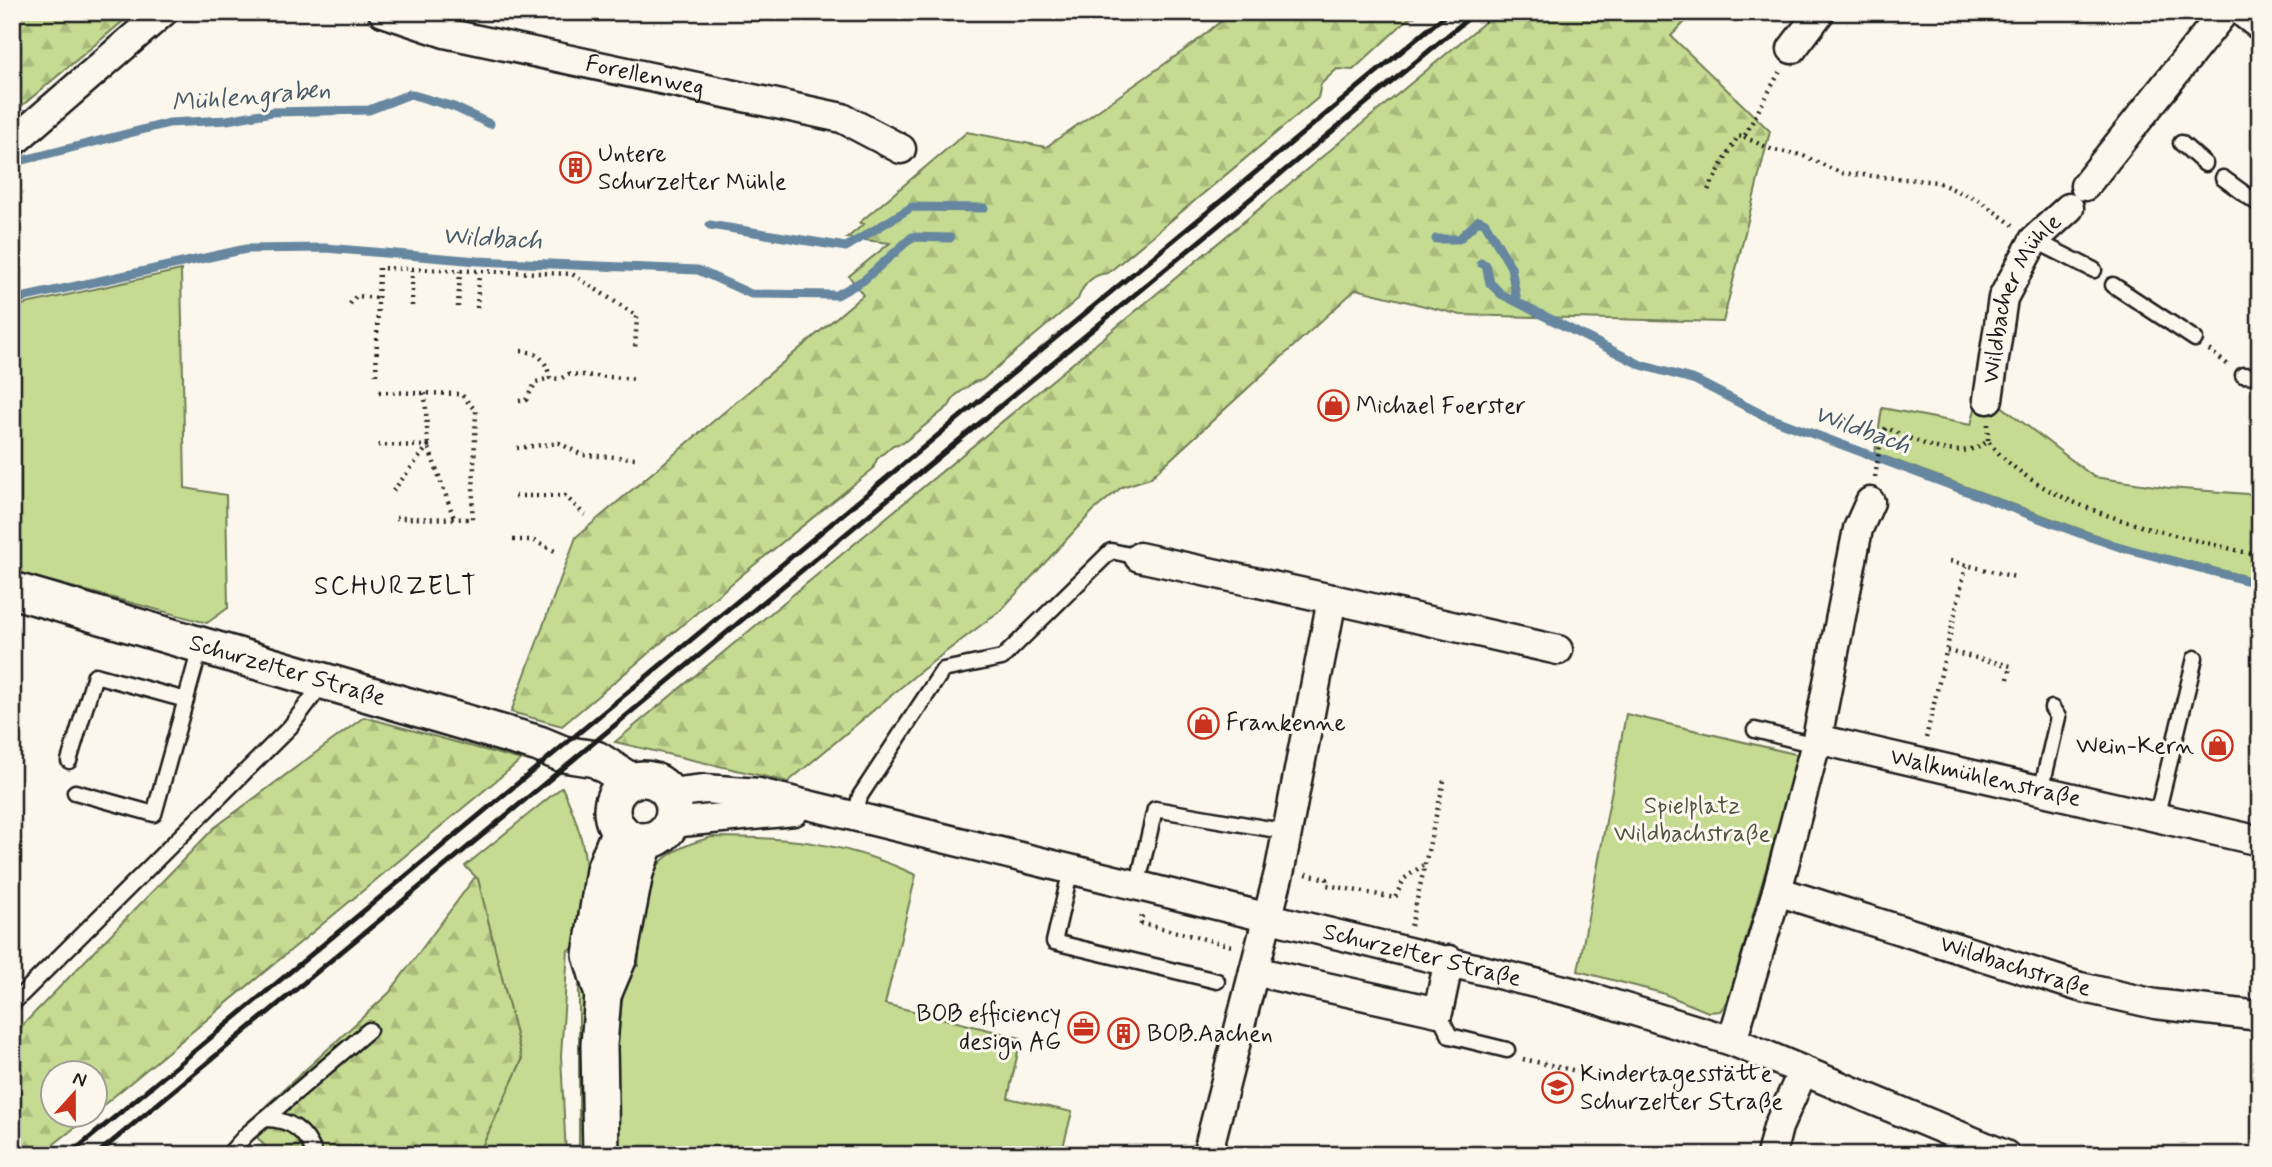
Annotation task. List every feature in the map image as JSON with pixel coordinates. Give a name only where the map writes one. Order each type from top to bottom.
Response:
[{"type":"street","points":[[14,141],[163,12]]},
{"type":"street","name":"Forellenweg","points":[[383,12],[400,20],[445,33],[842,118],[901,149]]},
{"type":"street","points":[[1792,49],[1820,12]]},
{"type":"street","name":"Wildbacher Mühle","points":[[1988,399],[2003,298],[2034,240],[2077,197],[2224,12]]},
{"type":"street","points":[[2242,12],[2260,26]]},
{"type":"street","points":[[1732,1041],[1777,891],[1816,742],[1858,529],[1873,489]]},
{"type":"street","points":[[1139,557],[1558,650]]},
{"type":"street","name":"Schurzelter Straße","points":[[12,590],[540,744],[563,754],[641,813],[735,790],[1071,869],[1267,920],[1449,960],[1576,993],[1732,1041],[2005,1155]]},
{"type":"street","points":[[1207,1155],[1280,869],[1332,599]]},
{"type":"street","name":"Walkmühlenstraße","points":[[1816,742],[1921,763],[2260,841]]},
{"type":"street","points":[[601,1155],[598,1045],[603,995],[619,957],[635,873],[641,813]]},
{"type":"street","name":"Wildbachstraße","points":[[1777,891],[2080,987],[2155,1004],[2260,1016]]},
{"type":"street","points":[[1254,971],[1438,1012],[1449,960]]},
{"type":"street","points":[[1771,1155],[1778,1127],[1803,1071]]},
{"type":"lane","points":[[2181,144],[2206,164]]},
{"type":"lane","points":[[2223,178],[2260,205]]},
{"type":"lane","points":[[2034,240],[2094,270]]},
{"type":"lane","points":[[2113,285],[2199,342]]},
{"type":"lane","points":[[2243,375],[2260,376]]},
{"type":"lane","points":[[855,817],[860,796],[943,670],[1002,658],[1111,551],[1139,557]]},
{"type":"lane","points":[[75,792],[154,814],[201,645]]},
{"type":"lane","points":[[2156,818],[2195,658]]},
{"type":"lane","points":[[69,761],[94,675],[186,700]]},
{"type":"lane","points":[[12,1004],[290,727],[317,691],[321,680]]},
{"type":"lane","points":[[2040,791],[2058,717],[2053,708]]},
{"type":"lane","points":[[1755,730],[1816,742]]},
{"type":"lane","points":[[1138,887],[1155,809],[1288,832]]},
{"type":"lane","points":[[1071,869],[1054,942],[1217,981]]},
{"type":"lane","points":[[1438,1012],[1450,1036],[1507,1050]]},
{"type":"lane","points":[[228,1155],[265,1119],[369,1030]]},
{"type":"lane","points":[[265,1119],[282,1119],[298,1128],[310,1142],[315,1155]]},
{"type":"path","points":[[1708,190],[1792,49]]},
{"type":"path","points":[[1741,136],[1773,150],[1802,155],[1840,173],[1937,182],[1980,201],[2034,240]]},
{"type":"path","points":[[376,375],[379,268],[572,274],[636,316],[635,349]]},
{"type":"path","points":[[412,270],[412,306]]},
{"type":"path","points":[[458,307],[460,271]]},
{"type":"path","points":[[477,308],[479,273]]},
{"type":"path","points":[[350,304],[356,296],[379,298]]},
{"type":"path","points":[[2199,342],[2243,375]]},
{"type":"path","points":[[521,351],[533,351],[541,357],[550,378]]},
{"type":"path","points":[[519,401],[526,400],[536,382],[550,378],[560,379],[569,374],[636,379]]},
{"type":"path","points":[[379,392],[461,394],[476,411],[472,519],[396,518]]},
{"type":"path","points":[[425,393],[428,446],[454,518]]},
{"type":"path","points":[[1873,489],[1882,432],[1886,428],[1937,448],[1959,452],[1977,449],[1988,441],[2004,461],[2068,500],[2118,517],[2260,556]]},
{"type":"path","points":[[517,447],[559,443],[582,455],[635,458]]},
{"type":"path","points":[[379,444],[428,446]]},
{"type":"path","points":[[393,491],[428,446]]},
{"type":"path","points":[[515,496],[565,496],[585,515]]},
{"type":"path","points":[[513,540],[532,540],[559,553]]},
{"type":"path","points":[[1950,561],[2015,577]]},
{"type":"path","points":[[1921,763],[1966,566]]},
{"type":"path","points":[[1947,651],[2011,666],[2007,683]]},
{"type":"path","points":[[1406,951],[1445,776]]},
{"type":"path","points":[[1280,869],[1327,879],[1328,885],[1395,898],[1404,879],[1424,865]]},
{"type":"path","points":[[1507,1050],[1526,1060],[1590,1074],[1589,1082]]},
{"type":"green space","points":[[12,12],[134,12],[12,114]]},
{"type":"green space","points":[[1232,12],[1425,12],[1408,19],[1353,70],[1337,69],[1321,84],[1318,98],[1108,273],[1089,281],[1078,299],[982,380],[974,382],[955,396],[949,406],[903,443],[893,445],[877,459],[873,469],[562,726],[511,712],[576,537],[863,295],[849,276],[890,243],[847,238],[864,224],[859,223],[967,132],[1046,147],[1193,44]]},
{"type":"green space","points":[[1497,12],[1695,12],[1671,36],[1770,131],[1723,322],[1461,315],[1356,289],[1150,478],[1122,487],[1093,511],[1001,610],[918,673],[788,782],[615,742]]},
{"type":"green space","points":[[181,270],[185,488],[226,495],[228,608],[207,623],[12,571],[12,307]]},
{"type":"green space","points":[[1978,397],[1996,402],[2094,477],[2169,488],[2260,495],[2260,580],[2120,544],[1875,453],[1882,408],[1971,425]]},
{"type":"green space","name":"Spielplatz Wildbachstraße","points":[[1626,714],[1799,755],[1728,1001],[1720,1011],[1708,1012],[1662,993],[1578,971]]},
{"type":"green space","points":[[364,717],[521,760],[108,1101],[108,1058],[38,1058],[38,1128],[74,1128],[40,1155],[12,1155],[12,1036],[214,828]]},
{"type":"green space","points":[[562,787],[579,829],[586,865],[583,946],[568,950],[561,1056],[566,1155],[478,1155],[522,1060],[478,879],[465,866]]},
{"type":"green space","points":[[712,837],[791,840],[841,848],[916,875],[885,1004],[1021,1038],[1008,1098],[1072,1112],[1061,1155],[615,1155],[616,1060],[623,990],[627,967],[638,966],[650,884],[659,864],[670,854]]},
{"type":"green space","points":[[475,877],[478,879],[522,1060],[478,1155],[272,1155],[246,1124],[389,993]]},
{"type":"green space","points":[[585,966],[589,1155],[579,1155],[579,969]]},
{"type":"waterway","name":"Mühlengraben","points":[[12,163],[169,123],[227,120],[272,112],[369,110],[410,94],[454,107],[490,124]]},
{"type":"waterway","name":"Mühlengraben","points":[[710,225],[846,247],[912,207],[984,208]]},
{"type":"waterway","name":"Mühlengraben","points":[[1436,239],[1459,239],[1479,220],[1485,223],[1511,267],[1517,301]]},
{"type":"waterway","name":"Wildbach","points":[[12,300],[246,249],[326,248],[478,261],[698,270],[751,294],[837,295],[864,280],[912,237],[950,238]]},
{"type":"waterway","name":"Wildbach","points":[[1481,263],[1486,265],[1490,283],[1501,294],[1641,365],[1695,380],[1765,416],[2079,533],[2120,547],[2260,584]]},
{"type":"railway","points":[[69,1155],[1449,12]]},
{"type":"railway","points":[[96,1155],[1476,12]]},
{"type":"place","name":"Untere Schurzelter Mühle","points":[[575,168]]},
{"type":"place","name":"Michael Foerster","points":[[1333,406]]},
{"type":"place","name":"Frankenne","points":[[1203,723]]},
{"type":"place","name":"Wein-Kern","points":[[2217,746]]},
{"type":"place","name":"BOB efficiency design AG","points":[[1084,1028]]},
{"type":"place","name":"BOB.Aachen","points":[[1124,1034]]},
{"type":"place","name":"Kindertagesstätte Schurzelter Straße","points":[[1557,1088]]},
{"type":"district","name":"SCHURZELT","points":[[396,587]]}]
